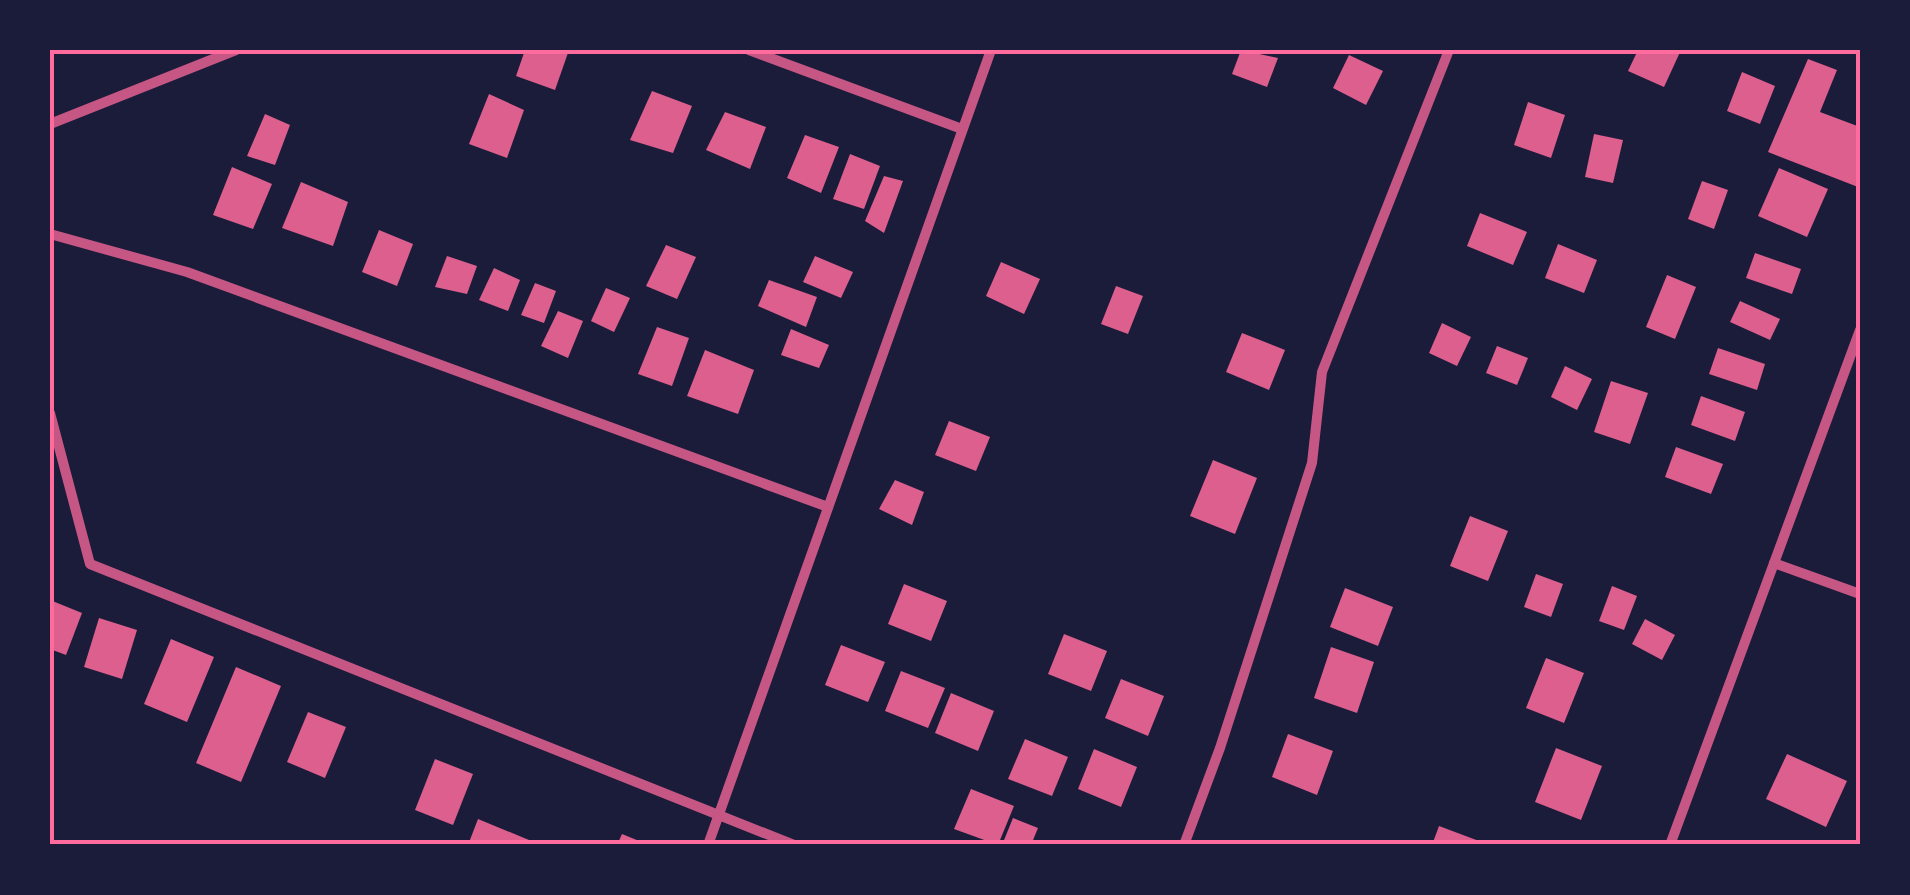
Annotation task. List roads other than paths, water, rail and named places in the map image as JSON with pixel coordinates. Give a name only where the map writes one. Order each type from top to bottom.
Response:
[{"type":"street","points":[[50,124],[236,50]]},
{"type":"street","points":[[749,50],[962,129]]},
{"type":"street","points":[[708,845],[991,50]]},
{"type":"street","points":[[1184,845],[1220,748],[1312,464],[1322,372],[1449,50]]},
{"type":"street","points":[[50,234],[188,272],[828,507]]},
{"type":"street","points":[[1670,845],[1860,330]]},
{"type":"street","points":[[50,412],[90,564],[794,845]]},
{"type":"street","points":[[1774,564],[1860,594]]}]
